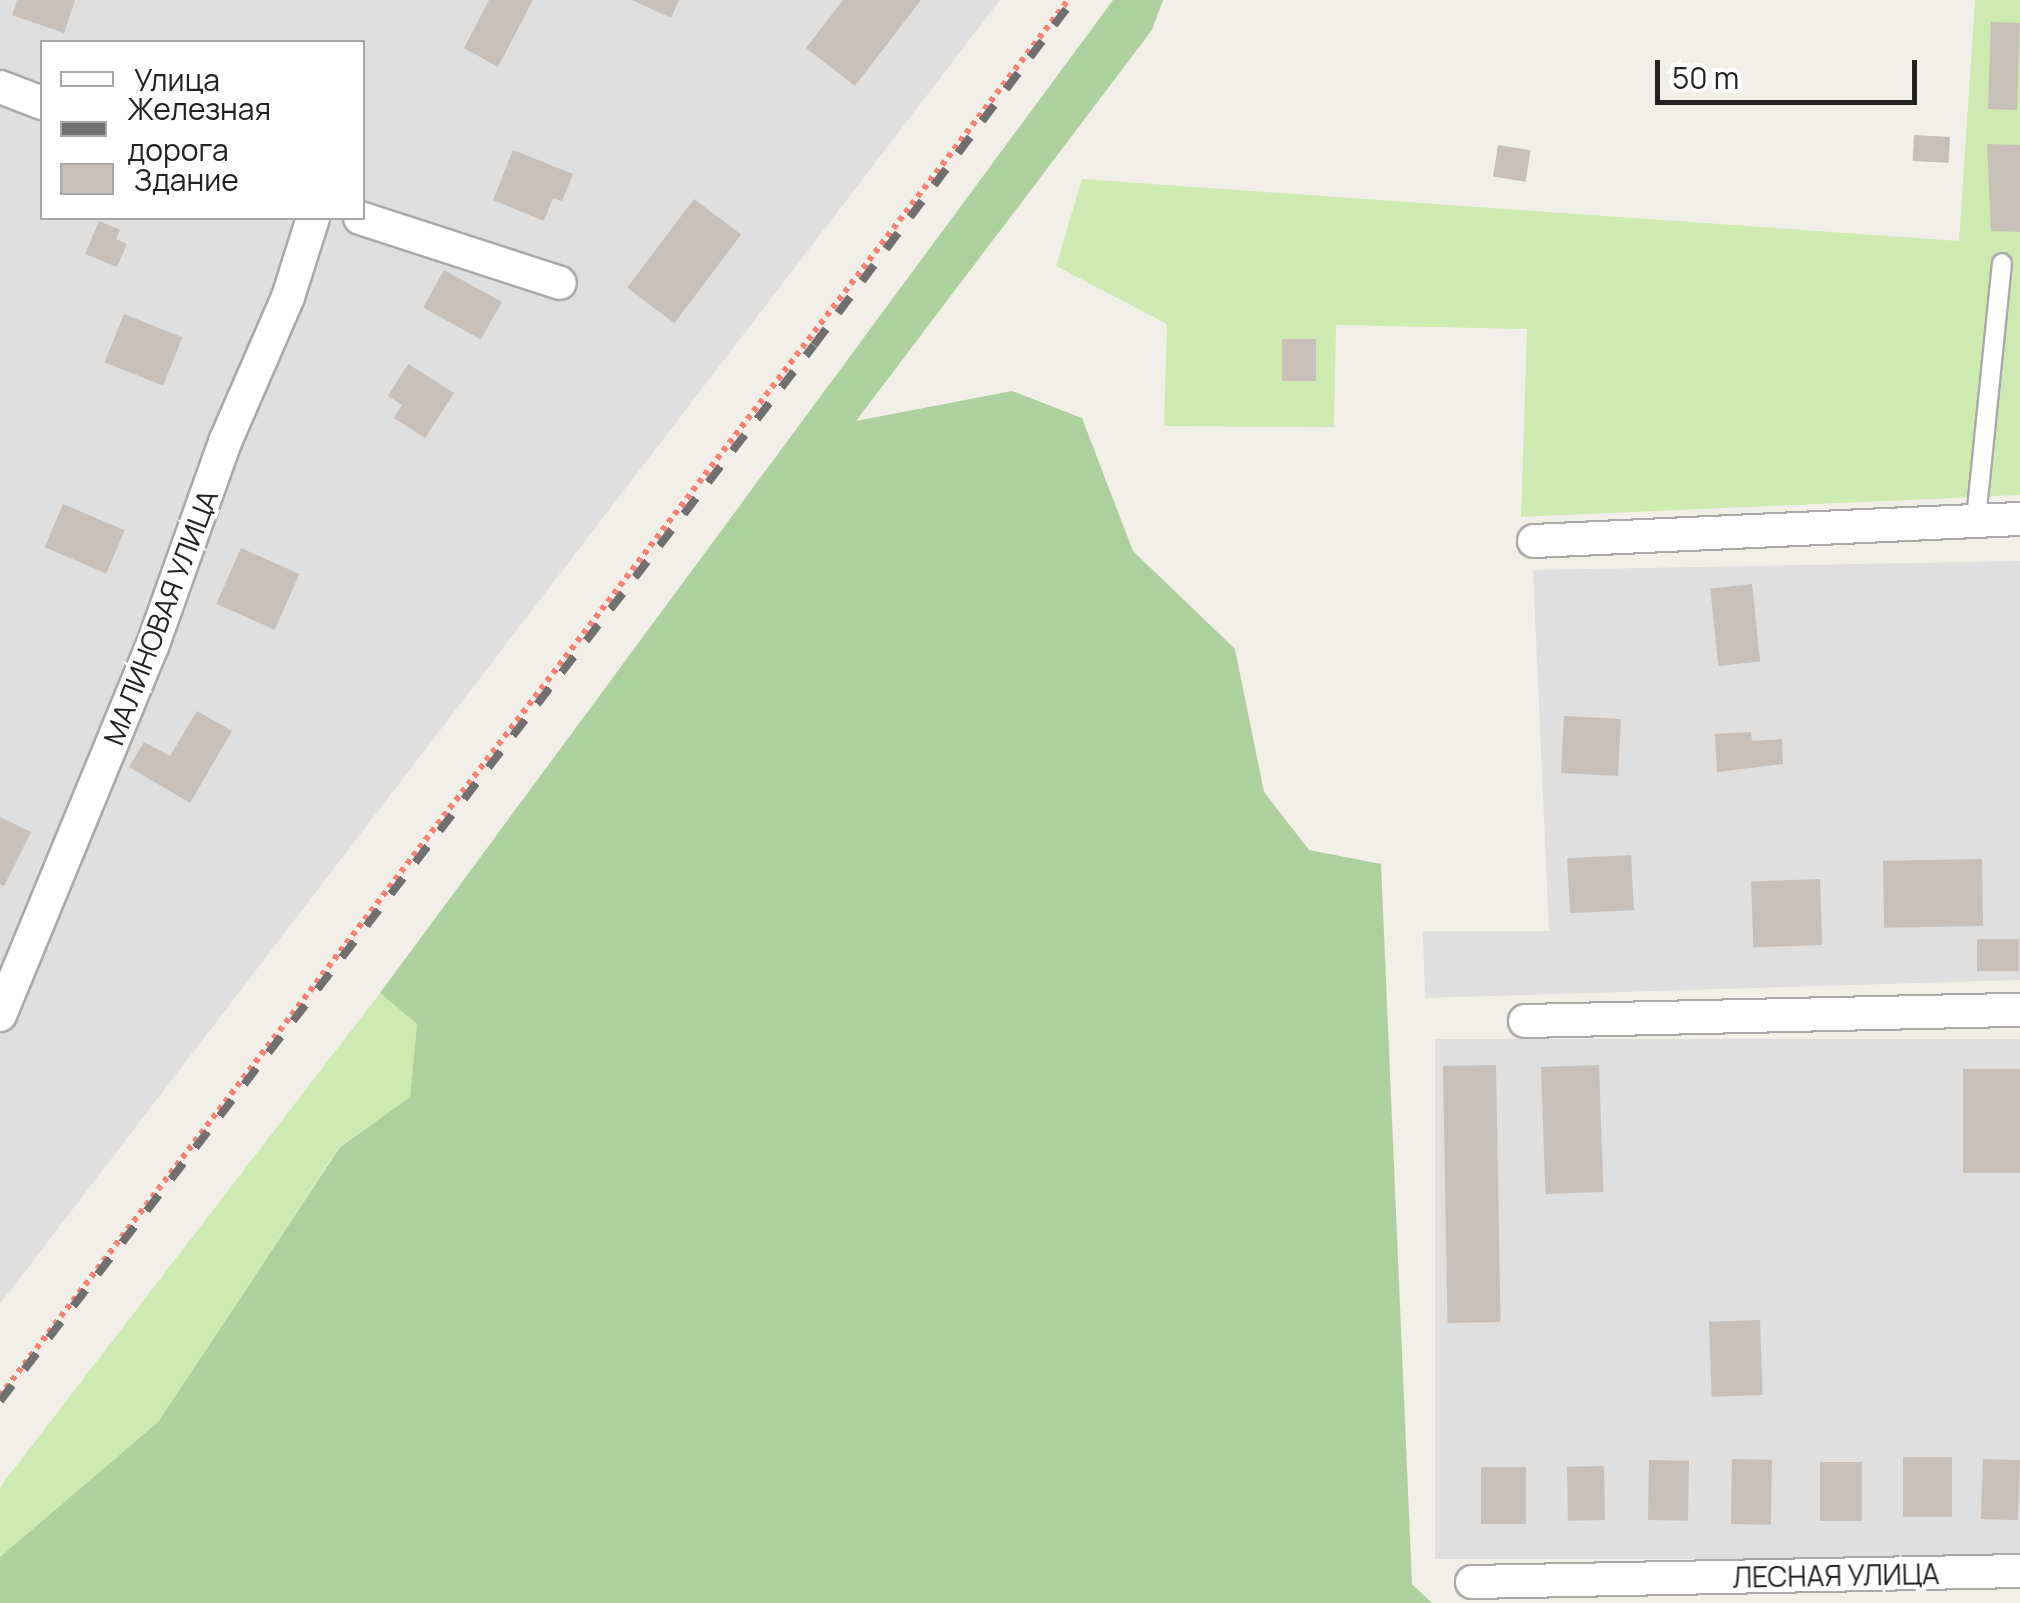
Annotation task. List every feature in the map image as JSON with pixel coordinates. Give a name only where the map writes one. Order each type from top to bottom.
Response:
[{"type":"street","points":[[0,86],[40,102]]},
{"type":"street","name":"МАЛИНОВАЯ УЛИЦА","points":[[0,1015],[152,646],[225,442],[288,297],[311,220]]},
{"type":"street","points":[[365,220],[560,283]]},
{"type":"street","points":[[1534,542],[2020,519]]},
{"type":"street","points":[[1525,1021],[2020,1010]]},
{"type":"street","name":"ЛЕСНАЯ УЛИЦА","points":[[1472,1582],[2020,1571]]},
{"type":"lane","points":[[1976,519],[2002,263]]},
{"type":"path","points":[[0,1396],[1068,0]]},
{"type":"shaded area","points":[[0,0],[1000,0],[0,1304]]},
{"type":"shaded area","points":[[2020,561],[2020,980],[1425,998],[1423,931],[1549,931],[1533,570]]},
{"type":"shaded area","points":[[1435,1039],[2020,1039],[2020,1559],[1435,1559]]},
{"type":"green space","points":[[1113,0],[1163,0],[1152,30],[856,421],[1012,391],[1082,418],[1133,551],[1235,649],[1264,792],[1309,850],[1381,864],[1412,1584],[1432,1603],[0,1603],[0,1557],[158,1422],[340,1147],[410,1097],[417,1024],[380,993]]},
{"type":"green space","points":[[1975,0],[2020,0],[2020,495],[1521,517],[1527,329],[1336,325],[1334,427],[1164,426],[1167,324],[1056,266],[1082,179],[1959,241]]},
{"type":"green space","points":[[380,993],[417,1024],[410,1097],[339,1147],[158,1422],[0,1557],[0,1487]]},
{"type":"building","points":[[17,0],[75,0],[64,33],[12,15]]},
{"type":"building","points":[[489,0],[533,0],[498,67],[464,48]]},
{"type":"building","points":[[632,0],[679,0],[671,18]]},
{"type":"building","points":[[843,0],[921,0],[855,86],[806,48]]},
{"type":"building","points":[[1991,22],[2020,23],[2017,110],[1988,109]]},
{"type":"building","points":[[1914,135],[1950,137],[1949,163],[1913,161]]},
{"type":"building","points":[[1987,144],[2020,145],[2020,232],[1991,231]]},
{"type":"building","points":[[1498,145],[1531,150],[1526,182],[1493,177]]},
{"type":"building","points":[[513,150],[573,174],[562,201],[553,198],[544,221],[493,200]]},
{"type":"building","points":[[694,199],[741,235],[674,323],[627,288]]},
{"type":"building","points":[[99,221],[120,230],[116,239],[127,244],[117,267],[85,254]]},
{"type":"building","points":[[444,270],[502,302],[481,340],[423,308]]},
{"type":"building","points":[[124,314],[182,338],[163,386],[105,362]]},
{"type":"building","points":[[1282,339],[1316,339],[1316,381],[1282,381]]},
{"type":"building","points":[[408,364],[454,393],[425,438],[394,418],[402,405],[388,396]]},
{"type":"building","points":[[63,504],[125,530],[106,573],[45,547]]},
{"type":"building","points":[[241,548],[299,574],[275,630],[216,604]]},
{"type":"building","points":[[1752,584],[1760,662],[1718,666],[1710,588]]},
{"type":"building","points":[[197,711],[232,731],[190,803],[129,767],[144,742],[170,756]]},
{"type":"building","points":[[1564,716],[1621,719],[1618,776],[1561,773]]},
{"type":"building","points":[[1751,732],[1752,741],[1782,739],[1783,764],[1717,772],[1715,734]]},
{"type":"building","points":[[0,817],[31,832],[4,886],[0,884]]},
{"type":"building","points":[[1631,855],[1634,910],[1570,913],[1567,858]]},
{"type":"building","points":[[1982,859],[1983,926],[1884,928],[1883,861]]},
{"type":"building","points":[[1820,879],[1822,945],[1753,947],[1751,881]]},
{"type":"building","points":[[1977,939],[2019,939],[2019,971],[1977,971]]},
{"type":"building","points":[[1496,1065],[1500,1322],[1447,1323],[1443,1066]]},
{"type":"building","points":[[1599,1065],[1603,1192],[1545,1194],[1541,1067]]},
{"type":"building","points":[[1963,1069],[2020,1069],[2020,1173],[1963,1173]]},
{"type":"building","points":[[1760,1320],[1763,1395],[1712,1397],[1709,1322]]},
{"type":"building","points":[[1903,1457],[1952,1457],[1952,1517],[1903,1517]]},
{"type":"building","points":[[1732,1459],[1772,1460],[1771,1525],[1731,1524]]},
{"type":"building","points":[[1983,1459],[2020,1460],[2018,1520],[1981,1519]]},
{"type":"building","points":[[1649,1460],[1689,1461],[1688,1521],[1648,1520]]},
{"type":"building","points":[[1820,1462],[1862,1462],[1862,1521],[1820,1521]]},
{"type":"building","points":[[1604,1466],[1605,1520],[1568,1521],[1567,1467]]},
{"type":"building","points":[[1481,1467],[1526,1467],[1526,1524],[1481,1524]]},
{"type":"railway","points":[[0,1401],[814,345],[1073,0]]}]
